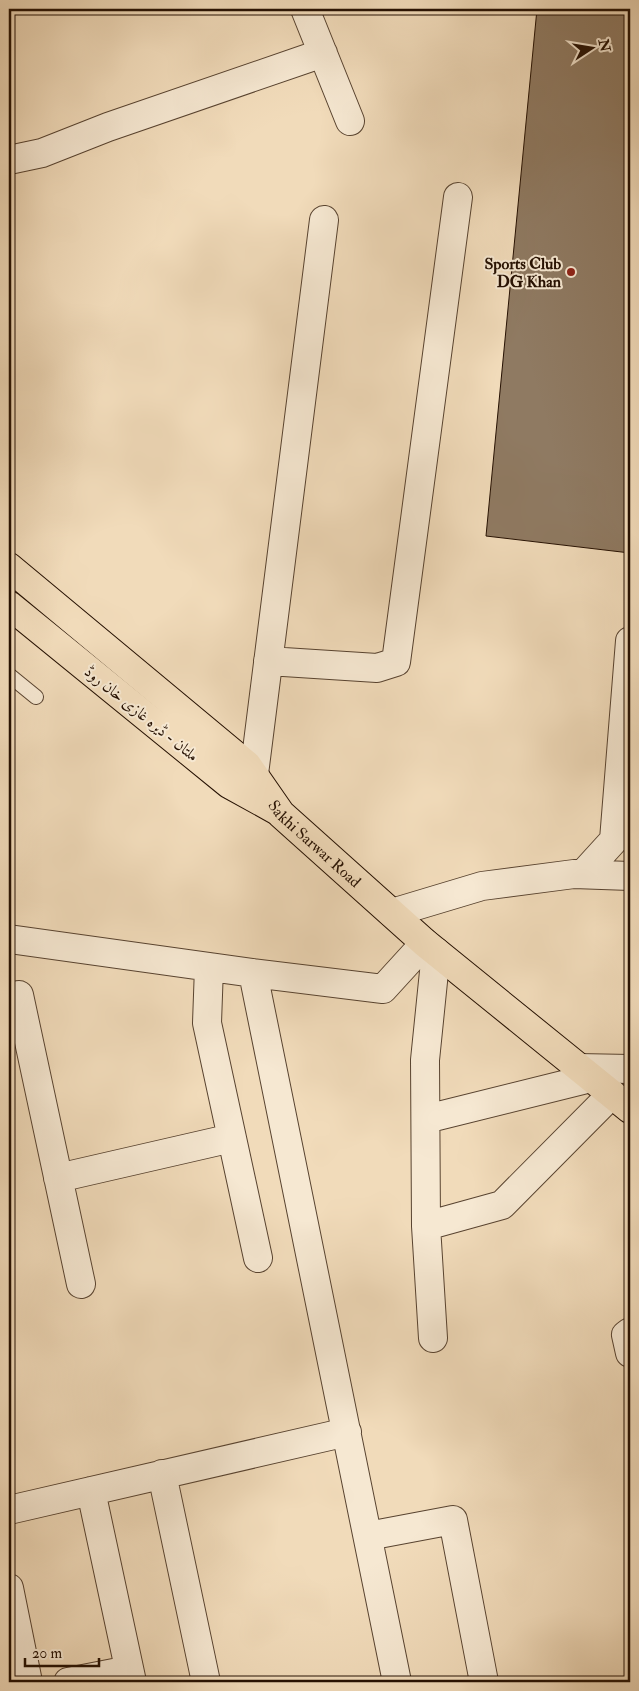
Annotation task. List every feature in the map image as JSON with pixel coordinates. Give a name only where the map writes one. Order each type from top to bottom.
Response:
[{"type":"highway","name":"Sakhi Sarwar Road","points":[[9,567],[16,599],[247,765],[281,814],[431,948],[603,1088]]},
{"type":"highway","name":"ملتان - ڈیرہ غازی خان روڈ","points":[[16,599],[229,784],[281,814]]},
{"type":"street","points":[[305,9],[350,121]]},
{"type":"street","points":[[9,160],[42,153],[108,127],[323,53]]},
{"type":"street","points":[[268,661],[377,668],[396,662],[458,197]]},
{"type":"street","points":[[254,774],[324,220]]},
{"type":"street","points":[[583,874],[614,840],[630,641]]},
{"type":"street","points":[[392,913],[482,886],[574,874],[630,876]]},
{"type":"street","points":[[9,939],[383,989],[431,948]]},
{"type":"street","points":[[431,948],[425,1060],[426,1226],[433,1338]]},
{"type":"street","points":[[209,967],[207,1023],[258,1258]]},
{"type":"street","points":[[253,973],[397,1682]]},
{"type":"street","points":[[18,995],[81,1284]]},
{"type":"street","points":[[426,1226],[502,1205],[603,1088],[630,1069]]},
{"type":"street","points":[[426,1119],[603,1088]]},
{"type":"street","points":[[58,1178],[232,1138]]},
{"type":"street","points":[[630,1332],[626,1335],[630,1353]]},
{"type":"street","points":[[9,1510],[347,1432]]},
{"type":"street","points":[[162,1474],[206,1682]]},
{"type":"street","points":[[68,1682],[131,1676],[91,1491]]},
{"type":"street","points":[[368,1536],[453,1520],[484,1682]]},
{"type":"street","points":[[9,1588],[28,1682]]},
{"type":"lane","points":[[9,675],[36,697]]},
{"type":"building","name":"Sports Club DG Khan","points":[[537,9],[630,9],[630,553],[486,536]]},
{"type":"place","name":"Sports Club DG Khan","points":[[571,272]]}]
